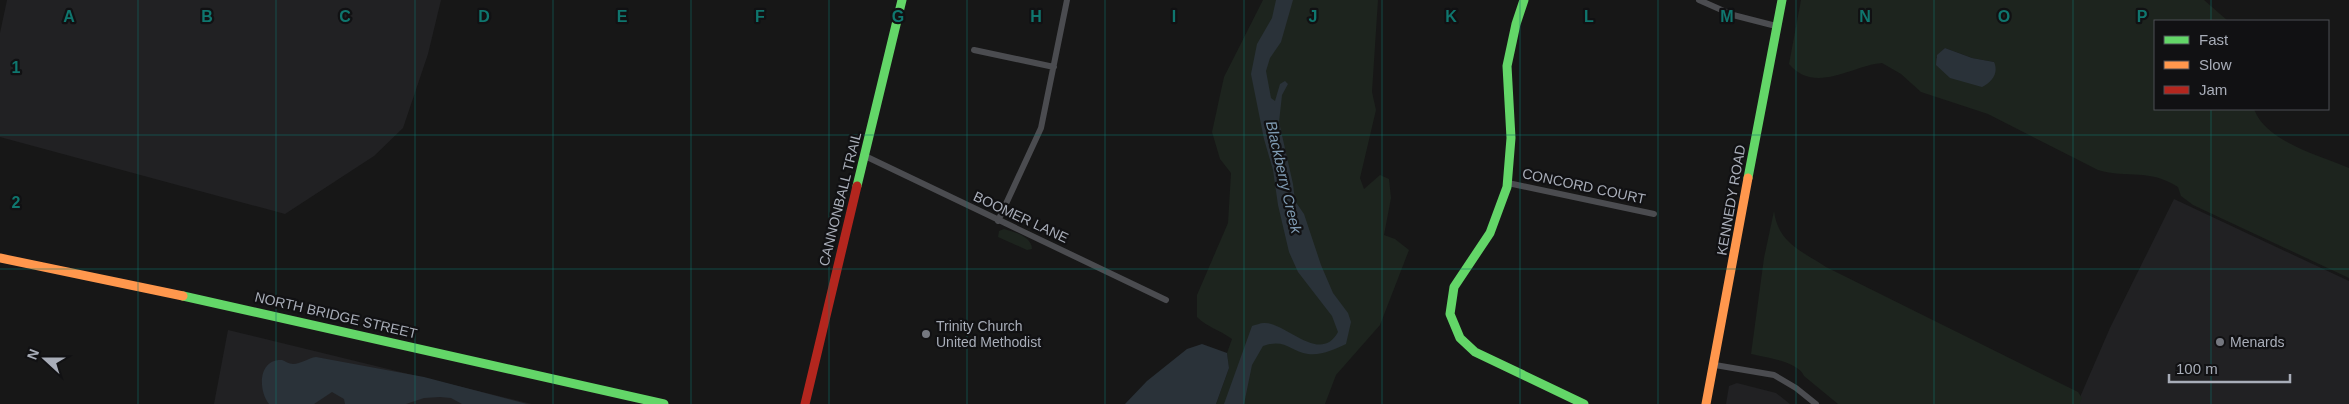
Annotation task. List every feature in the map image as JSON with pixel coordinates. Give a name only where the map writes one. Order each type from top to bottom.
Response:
[{"type":"main road","name":"CANNONBALL TRAIL","points":[[805,404],[902,0]]},
{"type":"main road","points":[[1524,0],[1516,24],[1507,66],[1511,138],[1508,183],[1490,233],[1454,287],[1450,305],[1451,320],[1460,338],[1475,352],[1584,404]]},
{"type":"main road","name":"KENNEDY ROAD","points":[[1706,404],[1782,0]]},
{"type":"main road","name":"NORTH BRIDGE STREET","points":[[0,258],[251,310],[664,404]]},
{"type":"street","points":[[998,221],[1041,128],[1067,0]]},
{"type":"street","points":[[1699,0],[1733,15],[1776,26]]},
{"type":"street","points":[[974,50],[1054,67]]},
{"type":"street","name":"BOOMER LANE","points":[[865,156],[1166,300]]},
{"type":"street","name":"CONCORD COURT","points":[[1508,183],[1654,214]]},
{"type":"street","points":[[1715,364],[1774,375],[1796,388],[1816,404]]},
{"type":"shaded area","points":[[7,0],[441,0],[428,54],[403,128],[374,156],[285,214],[0,137],[0,33]]},
{"type":"shaded area","points":[[1263,0],[1378,0],[1372,92],[1376,110],[1360,178],[1364,189],[1380,175],[1389,179],[1391,198],[1384,235],[1395,239],[1409,250],[1380,325],[1336,375],[1325,404],[1216,404],[1229,368],[1227,353],[1232,339],[1197,317],[1197,295],[1228,223],[1231,173],[1220,159],[1212,132],[1224,77]]},
{"type":"shaded area","points":[[1801,0],[2204,0],[2227,20],[2154,20],[2154,110],[2255,110],[2260,120],[2281,139],[2349,168],[2349,278],[2193,205],[2181,196],[2178,187],[2167,181],[2148,176],[2109,173],[2098,170],[1988,114],[1921,92],[1901,74],[1882,63],[1822,78],[1810,77],[1799,73],[1789,64]],"holes":[[[1945,48],[1972,58],[1994,62],[1936,58]]]},
{"type":"shaded area","points":[[2174,199],[2349,281],[2349,404],[2077,404],[2110,328]]},
{"type":"shaded area","points":[[1774,211],[1776,222],[1786,239],[1808,256],[1826,267],[2078,392],[2082,398],[2079,404],[1838,404],[1796,367],[1781,361],[1751,354],[1764,258]]},
{"type":"shaded area","points":[[1004,229],[1018,233],[1026,238],[1032,249],[1027,250],[998,237],[999,231]]},
{"type":"shaded area","points":[[228,330],[532,404],[214,404]]},
{"type":"shaded area","points":[[1737,383],[1776,393],[1790,404],[1726,404],[1729,386]]},
{"type":"water","name":"Blackberry Creek","points":[[1276,0],[1293,0],[1281,42],[1270,58],[1266,71],[1271,98],[1275,101],[1280,84],[1285,81],[1288,84],[1282,95],[1279,122],[1295,201],[1304,214],[1321,265],[1333,293],[1348,313],[1351,322],[1346,344],[1323,353],[1308,354],[1277,343],[1263,346],[1252,365],[1244,404],[1224,404],[1252,326],[1262,323],[1273,324],[1302,340],[1322,344],[1331,341],[1338,332],[1332,316],[1298,272],[1289,252],[1251,74],[1257,44],[1272,18]]},
{"type":"water","points":[[1945,48],[1972,58],[1994,62],[1996,70],[1994,77],[1982,87],[1950,78],[1936,65],[1937,55]]},
{"type":"water","points":[[1202,344],[1227,353],[1229,368],[1216,404],[1125,404],[1147,381],[1187,349]]},
{"type":"water","points":[[316,357],[424,377],[527,404],[462,404],[451,398],[440,397],[424,398],[406,404],[345,404],[344,399],[332,392],[314,404],[269,404],[265,398],[262,384],[262,376],[268,364],[282,360],[290,364],[296,364]]},
{"type":"traffic: fast","points":[[857,186],[902,0]]},
{"type":"traffic: fast","points":[[1524,0],[1516,24],[1507,66],[1511,138],[1507,187],[1490,233],[1454,287],[1450,314],[1460,338],[1475,352],[1584,404]]},
{"type":"traffic: fast","points":[[1748,178],[1782,0]]},
{"type":"traffic: fast","points":[[183,296],[664,404]]},
{"type":"traffic: slow","points":[[1706,404],[1748,178]]},
{"type":"traffic: slow","points":[[0,258],[183,296]]},
{"type":"traffic: jam","points":[[805,404],[857,186]]},
{"type":"place","name":"Trinity Church United Methodist","points":[[926,334]]},
{"type":"place","name":"Menards","points":[[2220,342]]}]
